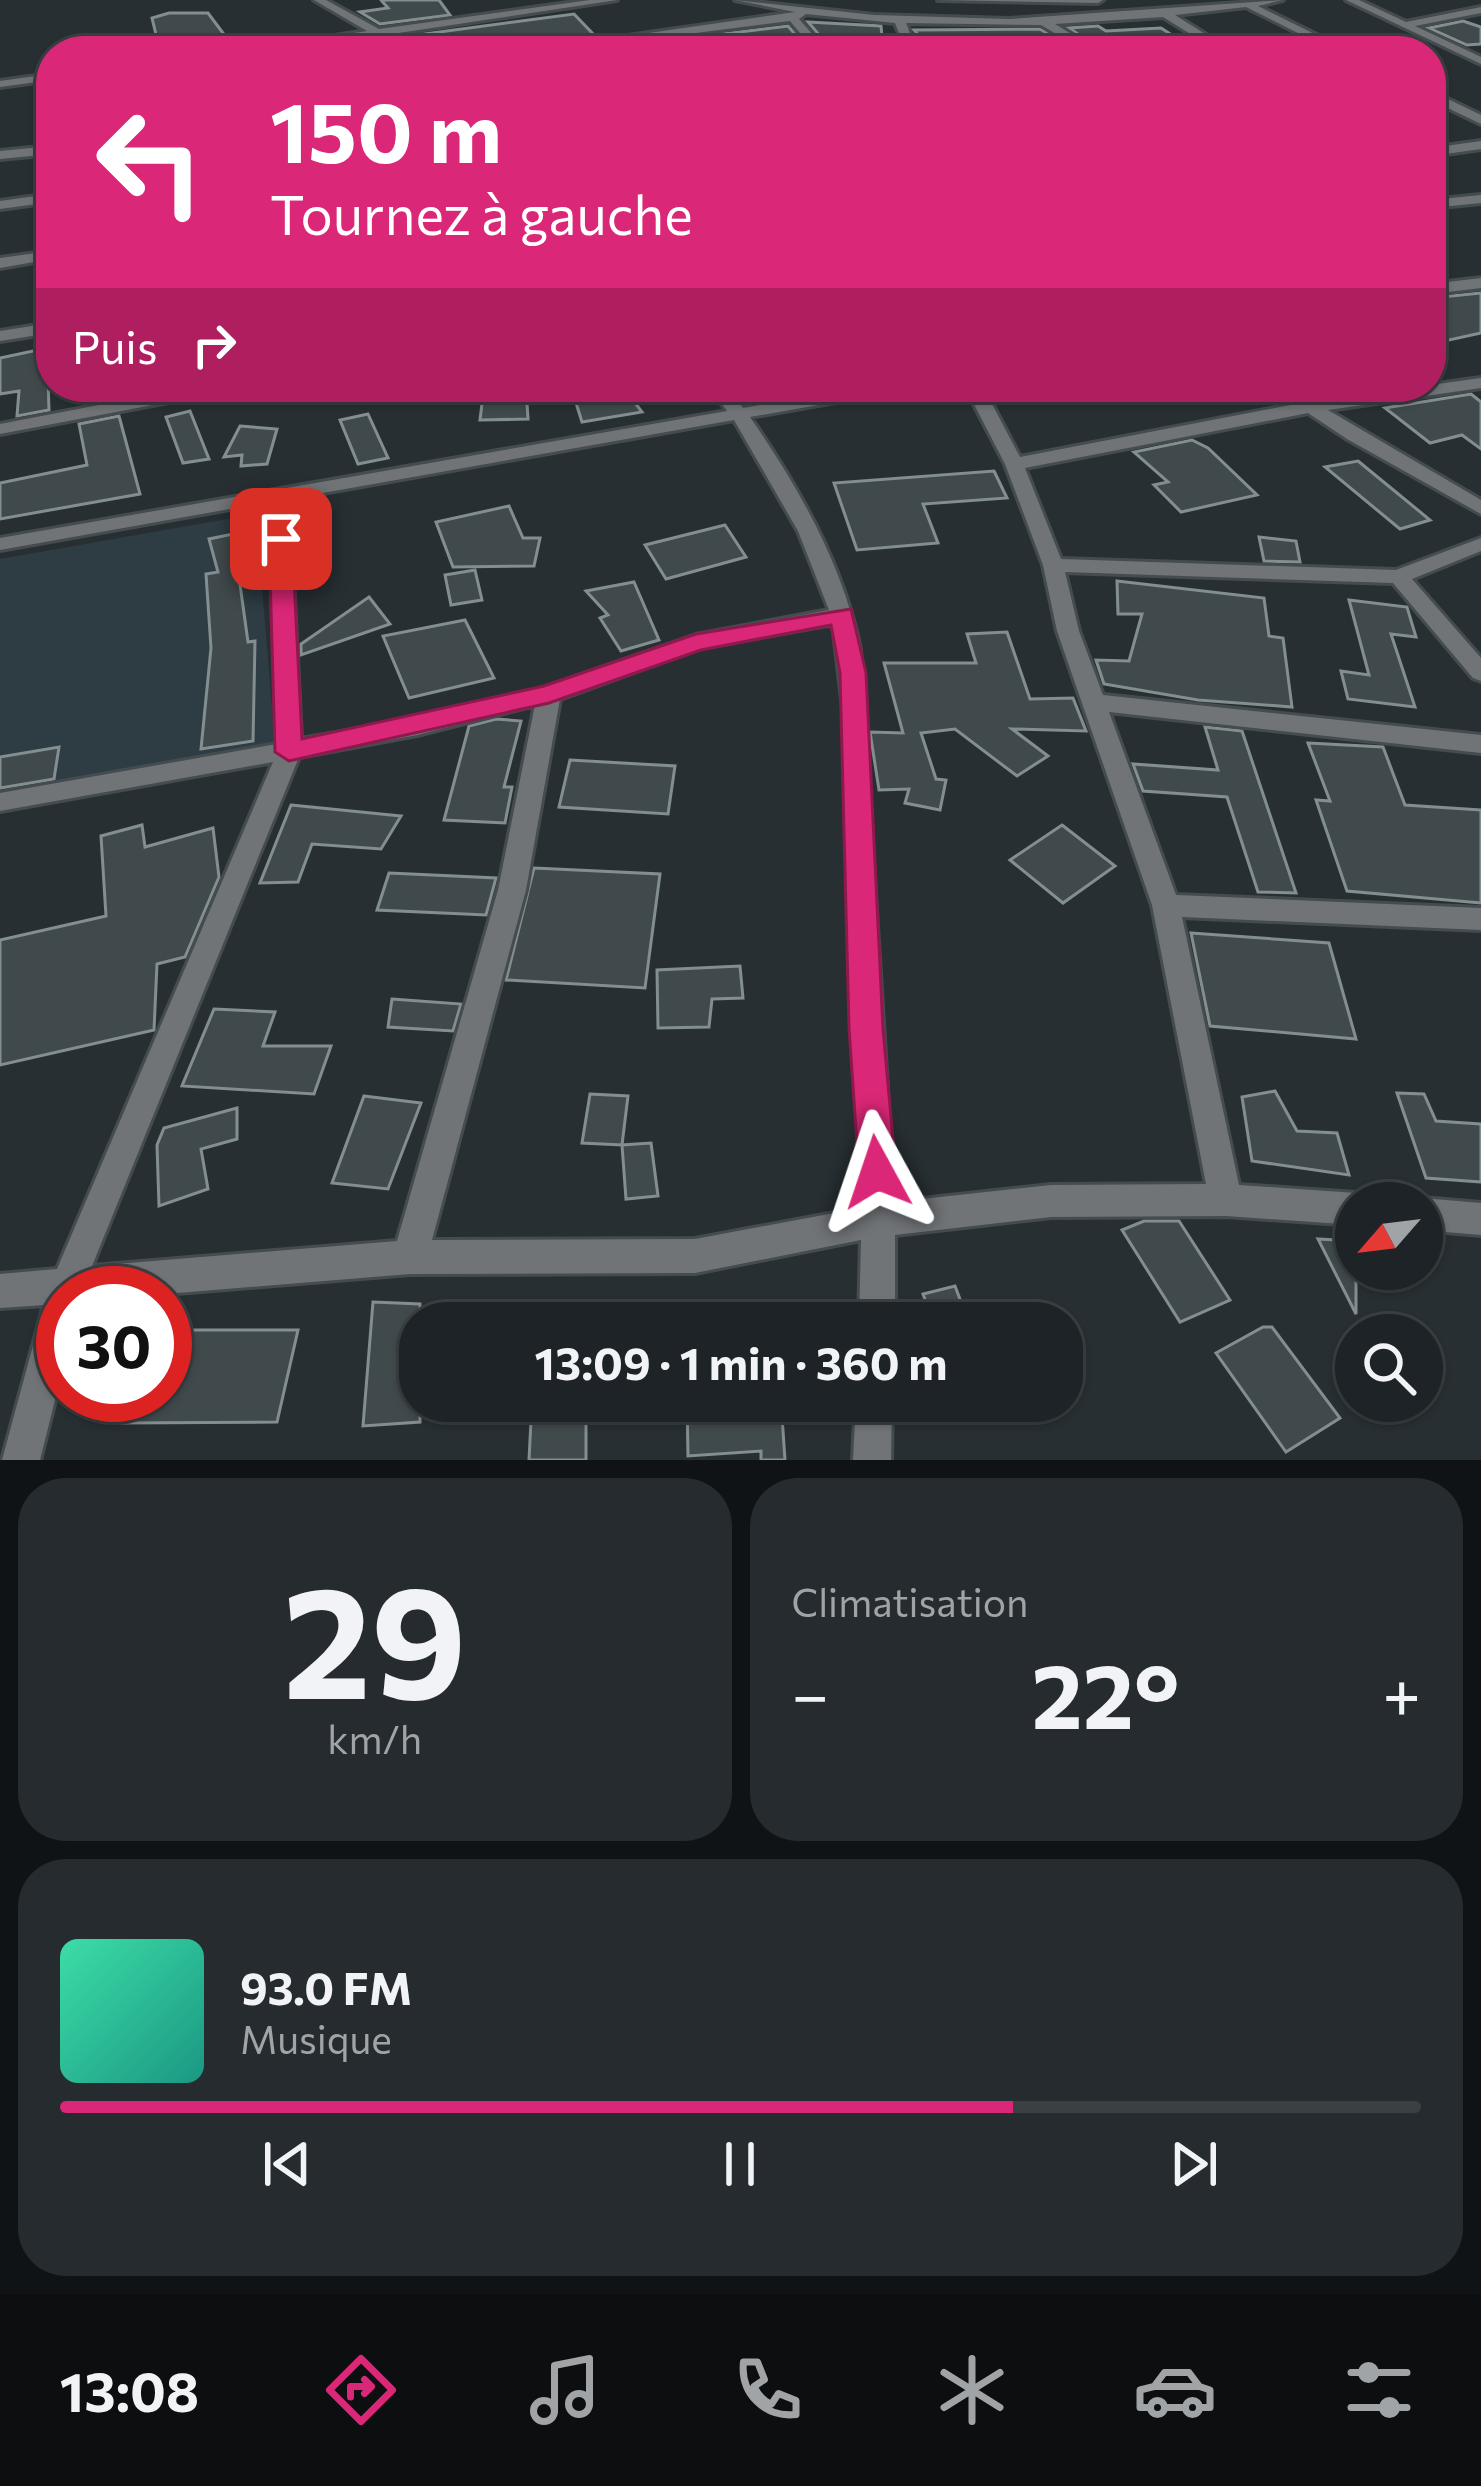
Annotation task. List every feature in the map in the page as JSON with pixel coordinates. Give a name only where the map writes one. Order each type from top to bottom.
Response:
[{"type":"street","points":[[319,0],[388,36]]},
{"type":"street","points":[[349,36],[612,0]]},
{"type":"street","points":[[740,0],[799,14],[1044,22],[1167,15],[1278,0]]},
{"type":"street","points":[[943,0],[1098,0]]},
{"type":"street","points":[[1351,0],[1428,36]]},
{"type":"street","points":[[1243,2],[1312,36]]},
{"type":"street","points":[[1405,25],[1481,10]]},
{"type":"street","points":[[638,36],[799,14]]},
{"type":"street","points":[[799,14],[812,36]]},
{"type":"street","points":[[1167,15],[1201,36]]},
{"type":"street","points":[[898,19],[905,36]]},
{"type":"street","points":[[1044,22],[1068,36]]},
{"type":"street","points":[[1446,44],[1481,61]]},
{"type":"street","points":[[0,85],[36,79]]},
{"type":"street","points":[[1446,102],[1481,119]]},
{"type":"street","points":[[1446,150],[1481,145]]},
{"type":"street","points":[[0,155],[36,151]]},
{"type":"street","points":[[1446,202],[1481,199]]},
{"type":"street","points":[[0,205],[36,200]]},
{"type":"street","points":[[0,263],[36,257]]},
{"type":"street","points":[[1446,287],[1481,283]]},
{"type":"street","points":[[0,336],[36,330]]},
{"type":"street","points":[[1446,387],[1481,382]]},
{"type":"street","points":[[0,429],[142,402]]},
{"type":"street","points":[[730,402],[809,536],[842,615],[853,673],[866,1029],[881,1220],[878,1302]]},
{"type":"street","points":[[0,544],[785,402]]},
{"type":"street","points":[[982,402],[1014,464],[1053,565],[1093,702],[1166,905],[1226,1199]]},
{"type":"street","points":[[1303,402],[1481,508]]},
{"type":"street","points":[[1014,464],[1344,402]]},
{"type":"street","points":[[1454,493],[1481,488]]},
{"type":"street","points":[[75,1266],[289,752],[279,496]]},
{"type":"street","points":[[1053,565],[1399,577],[1481,544]]},
{"type":"street","points":[[1399,577],[1481,673]]},
{"type":"street","points":[[0,802],[289,752],[549,694],[696,642],[842,615]]},
{"type":"street","points":[[410,1257],[512,890],[549,694]]},
{"type":"street","points":[[1093,702],[1481,745]]},
{"type":"street","points":[[1166,905],[1481,919]]},
{"type":"street","points":[[192,1280],[410,1257],[695,1256],[881,1220],[1051,1201],[1226,1199],[1335,1207]]},
{"type":"street","points":[[1443,1216],[1481,1219]]},
{"type":"street","points":[[0,1291],[36,1292]]},
{"type":"street","points":[[21,1460],[36,1402]]},
{"type":"street","points":[[872,1460],[873,1422]]},
{"type":"shaded area","points":[[256,514],[275,743],[0,805],[0,559]]},
{"type":"building","points":[[381,0],[439,0],[450,15],[380,24],[360,12],[388,8]]},
{"type":"building","points":[[208,13],[225,36],[156,36],[152,18]]},
{"type":"building","points":[[574,14],[595,36],[409,36]]},
{"type":"building","points":[[1463,21],[1481,27],[1481,44],[1467,45],[1429,28]]},
{"type":"building","points":[[808,22],[881,26],[882,36],[820,36]]},
{"type":"building","points":[[788,26],[797,36],[706,36]]},
{"type":"building","points":[[1069,28],[1161,28],[1174,36],[1081,36]]},
{"type":"building","points":[[1040,29],[1051,36],[919,36],[914,30]]},
{"type":"building","points":[[1481,293],[1481,333],[1446,341],[1446,296]]},
{"type":"building","points":[[36,350],[36,402],[49,402],[49,410],[17,416],[19,391],[0,394],[0,358]]},
{"type":"building","points":[[1471,394],[1481,402],[1481,449],[1462,435],[1430,443],[1385,408],[1446,402],[1446,398]]},
{"type":"building","points":[[482,402],[527,402],[528,419],[480,420]]},
{"type":"building","points":[[576,402],[634,402],[642,412],[582,422]]},
{"type":"building","points":[[190,411],[209,459],[183,463],[166,417]]},
{"type":"building","points":[[368,414],[388,458],[358,464],[340,420]]},
{"type":"building","points":[[119,416],[140,494],[0,519],[0,483],[87,465],[79,424]]},
{"type":"building","points":[[240,426],[277,429],[267,464],[241,466],[242,455],[224,457]]},
{"type":"building","points":[[1192,440],[1208,448],[1257,495],[1181,512],[1154,485],[1168,482],[1134,452]]},
{"type":"building","points":[[1358,461],[1430,520],[1400,529],[1325,467]]},
{"type":"building","points":[[994,471],[1007,498],[923,504],[938,543],[857,550],[834,483]]},
{"type":"building","points":[[509,506],[523,538],[540,538],[534,566],[453,567],[436,522]]},
{"type":"building","points":[[725,525],[746,557],[666,579],[645,545]]},
{"type":"building","points":[[233,534],[248,642],[255,641],[253,741],[201,749],[211,648],[206,574],[218,572],[209,539]]},
{"type":"building","points":[[1259,537],[1296,541],[1300,562],[1264,561]]},
{"type":"building","points":[[475,570],[482,600],[451,605],[445,575]]},
{"type":"building","points":[[1117,581],[1264,598],[1269,636],[1283,638],[1292,707],[1198,700],[1104,684],[1096,660],[1129,661],[1142,614],[1118,614]]},
{"type":"building","points":[[634,582],[659,640],[621,651],[600,618],[608,615],[586,591]]},
{"type":"building","points":[[369,597],[390,624],[301,655],[301,644]]},
{"type":"building","points":[[1349,600],[1407,607],[1416,637],[1391,634],[1415,707],[1348,699],[1341,671],[1369,675]]},
{"type":"building","points":[[465,620],[494,678],[409,698],[383,636]]},
{"type":"building","points":[[1007,632],[1030,699],[1073,698],[1086,731],[1012,729],[1048,756],[1017,776],[955,729],[921,733],[936,779],[946,780],[940,810],[905,803],[909,789],[879,790],[870,732],[903,733],[884,663],[976,663],[967,634]]},
{"type":"building","points":[[496,719],[521,721],[504,787],[512,787],[505,823],[444,820],[469,726]]},
{"type":"building","points":[[1205,727],[1242,731],[1296,893],[1258,892],[1227,797],[1143,791],[1133,764],[1218,770]]},
{"type":"building","points":[[1308,743],[1383,747],[1405,805],[1481,810],[1481,903],[1347,891],[1316,800],[1330,801]]},
{"type":"building","points":[[59,747],[54,779],[0,788],[0,757]]},
{"type":"building","points":[[570,760],[675,766],[668,814],[559,807]]},
{"type":"building","points":[[291,805],[401,816],[381,849],[312,844],[298,882],[260,883]]},
{"type":"building","points":[[142,825],[145,847],[213,828],[219,877],[185,957],[157,964],[154,1030],[0,1065],[0,940],[106,916],[101,836]]},
{"type":"building","points":[[1062,825],[1115,866],[1063,903],[1010,860]]},
{"type":"building","points":[[534,868],[660,874],[645,988],[506,980]]},
{"type":"building","points":[[389,873],[496,878],[486,915],[377,910]]},
{"type":"building","points":[[1191,933],[1329,943],[1356,1039],[1210,1026]]},
{"type":"building","points":[[740,966],[743,998],[712,999],[709,1027],[658,1028],[657,970]]},
{"type":"building","points":[[392,999],[461,1004],[453,1031],[388,1027]]},
{"type":"building","points":[[214,1009],[275,1012],[263,1046],[331,1046],[314,1094],[182,1086]]},
{"type":"building","points":[[1275,1091],[1297,1131],[1337,1133],[1349,1175],[1252,1161],[1242,1097]]},
{"type":"building","points":[[1397,1093],[1424,1094],[1436,1121],[1481,1124],[1481,1182],[1426,1178]]},
{"type":"building","points":[[590,1094],[628,1096],[622,1145],[582,1143]]},
{"type":"building","points":[[364,1096],[421,1103],[388,1189],[332,1183]]},
{"type":"building","points":[[237,1108],[237,1139],[201,1149],[208,1189],[159,1206],[157,1145],[164,1128]]},
{"type":"building","points":[[651,1143],[658,1196],[626,1199],[622,1145]]},
{"type":"building","points":[[1144,1221],[1179,1221],[1230,1300],[1180,1322],[1122,1230]]},
{"type":"building","points":[[1318,1239],[1335,1240],[1335,1273]]},
{"type":"building","points":[[955,1286],[961,1302],[926,1302],[923,1294]]},
{"type":"building","points":[[1344,1290],[1356,1290],[1356,1314]]},
{"type":"building","points":[[373,1302],[399,1303],[399,1422],[420,1422],[363,1426]]},
{"type":"building","points":[[1263,1327],[1272,1327],[1335,1411],[1335,1421],[1286,1452],[1216,1353]]},
{"type":"building","points":[[192,1330],[298,1330],[277,1422],[122,1423],[192,1422]]},
{"type":"building","points":[[531,1422],[586,1422],[586,1460],[529,1460]]},
{"type":"building","points":[[687,1422],[782,1422],[785,1460],[761,1460],[761,1451],[688,1456]]},
{"type":"route","points":[[281,539],[289,752],[549,694],[696,642],[842,615],[853,673],[866,1029],[877,1172]]}]
